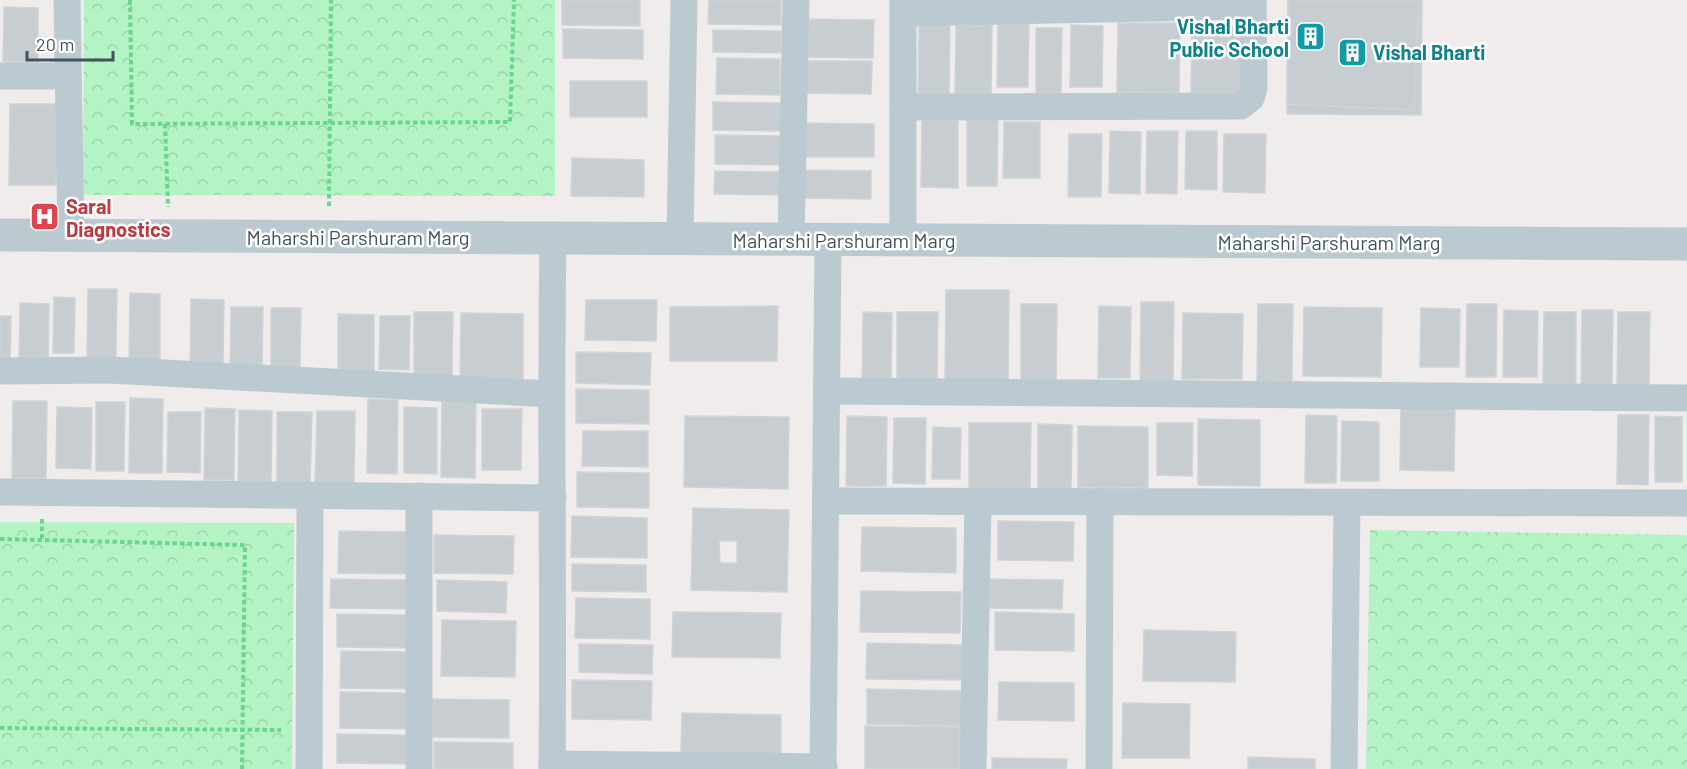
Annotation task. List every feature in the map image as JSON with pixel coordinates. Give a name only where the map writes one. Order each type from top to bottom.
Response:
[{"type":"street","points":[[67,0],[71,236]]},
{"type":"street","points":[[680,238],[684,0]]},
{"type":"street","points":[[791,239],[796,0]]},
{"type":"street","points":[[903,107],[1241,106],[1251,98],[1254,88],[1253,3],[903,7],[903,107],[903,240]]},
{"type":"street","points":[[0,76],[68,76]]},
{"type":"street","name":"Maharshi Parshuram Marg","points":[[0,235],[1687,244]]},
{"type":"street","points":[[553,238],[550,394],[553,498],[552,767],[824,768],[828,240]]},
{"type":"street","points":[[0,371],[110,370],[550,394]]},
{"type":"street","points":[[828,391],[1687,398]]},
{"type":"street","points":[[0,492],[553,498]]},
{"type":"street","points":[[309,769],[310,495]]},
{"type":"street","points":[[419,496],[419,769]]},
{"type":"street","points":[[827,501],[1687,503]]},
{"type":"street","points":[[972,769],[978,502]]},
{"type":"street","points":[[1099,769],[1100,502]]},
{"type":"street","points":[[1344,769],[1347,502]]},
{"type":"path","points":[[130,0],[132,124],[510,122],[514,0]]},
{"type":"path","points":[[329,236],[331,0]]},
{"type":"path","points":[[165,124],[169,236]]},
{"type":"path","points":[[0,538],[245,545],[242,769]]},
{"type":"path","points":[[0,728],[242,731],[309,729]]},
{"type":"green space","points":[[84,0],[555,0],[555,196],[83,195]]},
{"type":"green space","points":[[0,522],[294,523],[292,769],[0,769]]},
{"type":"green space","points":[[1370,530],[1687,535],[1687,769],[1366,769]]},
{"type":"building","points":[[562,0],[640,0],[640,26],[562,25]]},
{"type":"building","points":[[709,0],[781,0],[781,25],[708,24]]},
{"type":"building","name":"Vishal Bharti Public School","points":[[1288,0],[1332,0],[1331,75],[1381,75],[1382,0],[1422,0],[1421,115],[1287,114]]},
{"type":"building","name":"Vishal Bharti Public School","points":[[1288,0],[1419,0],[1414,110],[1287,104]]},
{"type":"building","points":[[4,7],[38,8],[38,62],[3,62]]},
{"type":"building","points":[[808,19],[874,20],[873,58],[807,57]]},
{"type":"building","points":[[919,23],[950,23],[949,100],[918,100]]},
{"type":"building","points":[[1118,23],[1180,23],[1179,93],[1117,92]]},
{"type":"building","points":[[998,24],[1029,24],[1028,87],[997,87]]},
{"type":"building","points":[[956,25],[992,25],[991,94],[955,94]]},
{"type":"building","points":[[1071,25],[1103,26],[1102,87],[1070,87]]},
{"type":"building","points":[[1192,26],[1243,27],[1242,93],[1191,93]]},
{"type":"building","points":[[1036,28],[1062,28],[1061,93],[1036,93]]},
{"type":"building","points":[[563,29],[643,30],[643,59],[563,58]]},
{"type":"building","points":[[713,30],[781,31],[781,53],[713,52]]},
{"type":"building","points":[[717,58],[780,59],[780,95],[716,94]]},
{"type":"building","points":[[805,61],[872,61],[871,94],[804,93]]},
{"type":"building","points":[[570,81],[647,81],[647,117],[570,117]]},
{"type":"building","points":[[713,102],[781,103],[781,131],[713,130]]},
{"type":"building","points":[[10,104],[57,104],[56,185],[9,185]]},
{"type":"building","points":[[967,117],[998,118],[997,186],[967,186]]},
{"type":"building","points":[[922,120],[958,121],[958,188],[921,187]]},
{"type":"building","points":[[1004,122],[1040,122],[1040,178],[1003,178]]},
{"type":"building","points":[[803,123],[874,124],[874,157],[803,157]]},
{"type":"building","points":[[1110,131],[1141,132],[1140,194],[1109,193]]},
{"type":"building","points":[[1147,131],[1178,131],[1177,194],[1146,193]]},
{"type":"building","points":[[1186,131],[1217,131],[1217,190],[1185,189]]},
{"type":"building","points":[[1069,134],[1102,134],[1101,197],[1068,197]]},
{"type":"building","points":[[1224,134],[1266,134],[1265,193],[1223,192]]},
{"type":"building","points":[[715,135],[782,136],[781,165],[715,164]]},
{"type":"building","points":[[572,158],[644,160],[644,197],[571,196]]},
{"type":"building","points":[[798,170],[871,171],[871,199],[797,198]]},
{"type":"building","points":[[715,171],[783,172],[783,195],[714,194]]},
{"type":"building","points":[[88,289],[117,289],[116,361],[87,361]]},
{"type":"building","points":[[946,290],[1009,290],[1008,383],[945,382]]},
{"type":"building","points":[[130,293],[160,294],[160,366],[129,365]]},
{"type":"building","points":[[54,297],[75,298],[74,353],[53,353]]},
{"type":"building","points":[[191,299],[224,300],[223,367],[190,366]]},
{"type":"building","points":[[586,300],[657,300],[656,341],[585,340]]},
{"type":"building","points":[[1141,302],[1174,302],[1173,386],[1140,385]]},
{"type":"building","points":[[20,303],[49,304],[48,364],[19,363]]},
{"type":"building","points":[[1021,304],[1057,304],[1056,386],[1021,386]]},
{"type":"building","points":[[1258,304],[1293,304],[1292,382],[1257,382]]},
{"type":"building","points":[[1467,304],[1497,304],[1496,377],[1466,377]]},
{"type":"building","points":[[778,306],[777,361],[670,361],[670,307]]},
{"type":"building","points":[[1099,306],[1131,307],[1130,378],[1098,378]]},
{"type":"building","points":[[231,307],[263,307],[262,372],[230,371]]},
{"type":"building","points":[[1304,307],[1382,308],[1381,377],[1303,376]]},
{"type":"building","points":[[271,308],[301,308],[300,373],[271,373]]},
{"type":"building","points":[[1421,308],[1460,309],[1459,367],[1420,367]]},
{"type":"building","points":[[1504,310],[1538,311],[1537,377],[1503,377]]},
{"type":"building","points":[[1582,310],[1613,310],[1612,388],[1581,388]]},
{"type":"building","points":[[414,312],[453,312],[452,380],[414,379]]},
{"type":"building","points":[[863,312],[892,313],[891,384],[862,384]]},
{"type":"building","points":[[897,312],[938,312],[937,384],[897,383]]},
{"type":"building","points":[[1544,312],[1576,312],[1576,384],[1543,384]]},
{"type":"building","points":[[1618,312],[1650,312],[1649,389],[1617,388]]},
{"type":"building","points":[[461,313],[523,314],[523,379],[460,378]]},
{"type":"building","points":[[1183,313],[1243,314],[1242,379],[1182,379]]},
{"type":"building","points":[[338,314],[374,315],[374,375],[338,374]]},
{"type":"building","points":[[0,316],[11,316],[10,369],[0,369]]},
{"type":"building","points":[[380,316],[410,316],[409,370],[379,369]]},
{"type":"building","points":[[576,352],[651,353],[650,385],[576,383]]},
{"type":"building","points":[[576,389],[649,390],[649,424],[576,423]]},
{"type":"building","points":[[130,398],[163,399],[162,473],[129,473]]},
{"type":"building","points":[[368,399],[398,400],[397,474],[367,473]]},
{"type":"building","points":[[13,401],[47,401],[46,479],[12,478]]},
{"type":"building","points":[[442,401],[476,401],[475,478],[441,477]]},
{"type":"building","points":[[96,402],[125,402],[124,471],[96,471]]},
{"type":"building","points":[[57,407],[92,408],[91,469],[56,468]]},
{"type":"building","points":[[404,407],[437,408],[437,474],[404,473]]},
{"type":"building","points":[[1401,407],[1455,407],[1454,471],[1400,470]]},
{"type":"building","points":[[205,408],[235,409],[234,480],[204,480]]},
{"type":"building","points":[[482,409],[522,409],[521,470],[482,470]]},
{"type":"building","points":[[239,410],[272,411],[271,487],[238,487]]},
{"type":"building","points":[[317,411],[355,411],[354,483],[315,482]]},
{"type":"building","points":[[168,412],[201,412],[200,473],[167,472]]},
{"type":"building","points":[[277,412],[312,412],[310,488],[277,487]]},
{"type":"building","points":[[1306,415],[1337,416],[1336,483],[1305,483]]},
{"type":"building","points":[[1618,415],[1649,415],[1648,485],[1617,484]]},
{"type":"building","points":[[685,416],[789,417],[788,489],[684,487]]},
{"type":"building","points":[[847,416],[887,417],[886,486],[846,486]]},
{"type":"building","points":[[1655,416],[1682,417],[1682,482],[1655,482]]},
{"type":"building","points":[[894,418],[926,418],[925,484],[893,483]]},
{"type":"building","points":[[1198,419],[1260,420],[1260,486],[1198,485]]},
{"type":"building","points":[[1342,421],[1379,422],[1379,481],[1341,481]]},
{"type":"building","points":[[969,423],[1031,423],[1030,491],[969,490]]},
{"type":"building","points":[[1157,423],[1193,423],[1192,476],[1157,475]]},
{"type":"building","points":[[1038,424],[1072,425],[1071,492],[1038,492]]},
{"type":"building","points":[[1078,426],[1148,427],[1148,488],[1078,487]]},
{"type":"building","points":[[933,427],[961,428],[960,479],[932,479]]},
{"type":"building","points":[[583,431],[648,431],[648,467],[582,466]]},
{"type":"building","points":[[577,472],[649,473],[649,508],[577,507]]},
{"type":"building","points":[[693,508],[789,510],[787,592],[691,590]],"holes":[[[719,541],[737,541],[737,563],[720,563]]]},
{"type":"building","points":[[572,516],[647,518],[647,558],[571,557]]},
{"type":"building","points":[[998,521],[1074,522],[1073,561],[998,560]]},
{"type":"building","points":[[862,527],[956,528],[956,573],[861,571]]},
{"type":"building","points":[[339,531],[412,532],[411,574],[338,573]]},
{"type":"building","points":[[434,535],[514,536],[513,574],[434,573]]},
{"type":"building","points":[[572,564],[646,565],[646,592],[572,591]]},
{"type":"building","points":[[331,579],[410,580],[410,609],[330,608]]},
{"type":"building","points":[[990,579],[1063,580],[1062,609],[990,608]]},
{"type":"building","points":[[437,580],[507,582],[506,613],[437,611]]},
{"type":"building","points":[[861,591],[961,592],[960,633],[860,632]]},
{"type":"building","points":[[576,598],[650,599],[650,639],[575,638]]},
{"type":"building","points":[[673,612],[781,613],[780,658],[672,657]]},
{"type":"building","points":[[995,612],[1074,614],[1074,651],[995,650]]},
{"type":"building","points":[[337,614],[414,615],[414,648],[337,647]]},
{"type":"building","points":[[442,620],[516,621],[515,677],[441,676]]},
{"type":"building","points":[[1144,630],[1236,632],[1235,682],[1143,681]]},
{"type":"building","points":[[867,643],[968,645],[967,680],[866,679]]},
{"type":"building","points":[[579,644],[653,645],[652,674],[579,672]]},
{"type":"building","points":[[341,651],[411,652],[410,689],[340,688]]},
{"type":"building","points":[[572,680],[652,681],[651,720],[572,719]]},
{"type":"building","points":[[999,682],[1074,683],[1074,721],[998,720]]},
{"type":"building","points":[[867,689],[963,691],[962,726],[867,724]]},
{"type":"building","points":[[340,692],[410,693],[409,729],[340,728]]},
{"type":"building","points":[[427,699],[509,700],[509,738],[427,737]]},
{"type":"building","points":[[1123,703],[1190,704],[1189,758],[1122,758]]},
{"type":"building","points":[[682,713],[781,715],[781,754],[681,753]]},
{"type":"building","points":[[865,726],[960,727],[959,769],[865,769]]},
{"type":"building","points":[[337,734],[408,735],[408,764],[337,763]]},
{"type":"building","points":[[434,742],[513,743],[513,769],[434,769]]},
{"type":"building","points":[[1248,757],[1315,759],[1315,769],[1248,769]]},
{"type":"building","points":[[992,758],[1067,759],[1066,769],[992,769]]},
{"type":"place","name":"Vishal Bharti Public School","points":[[1310,37]]},
{"type":"place","name":"Vishal Bharti","points":[[1352,52]]},
{"type":"place","name":"Saral Diagnostics","points":[[45,217]]}]
